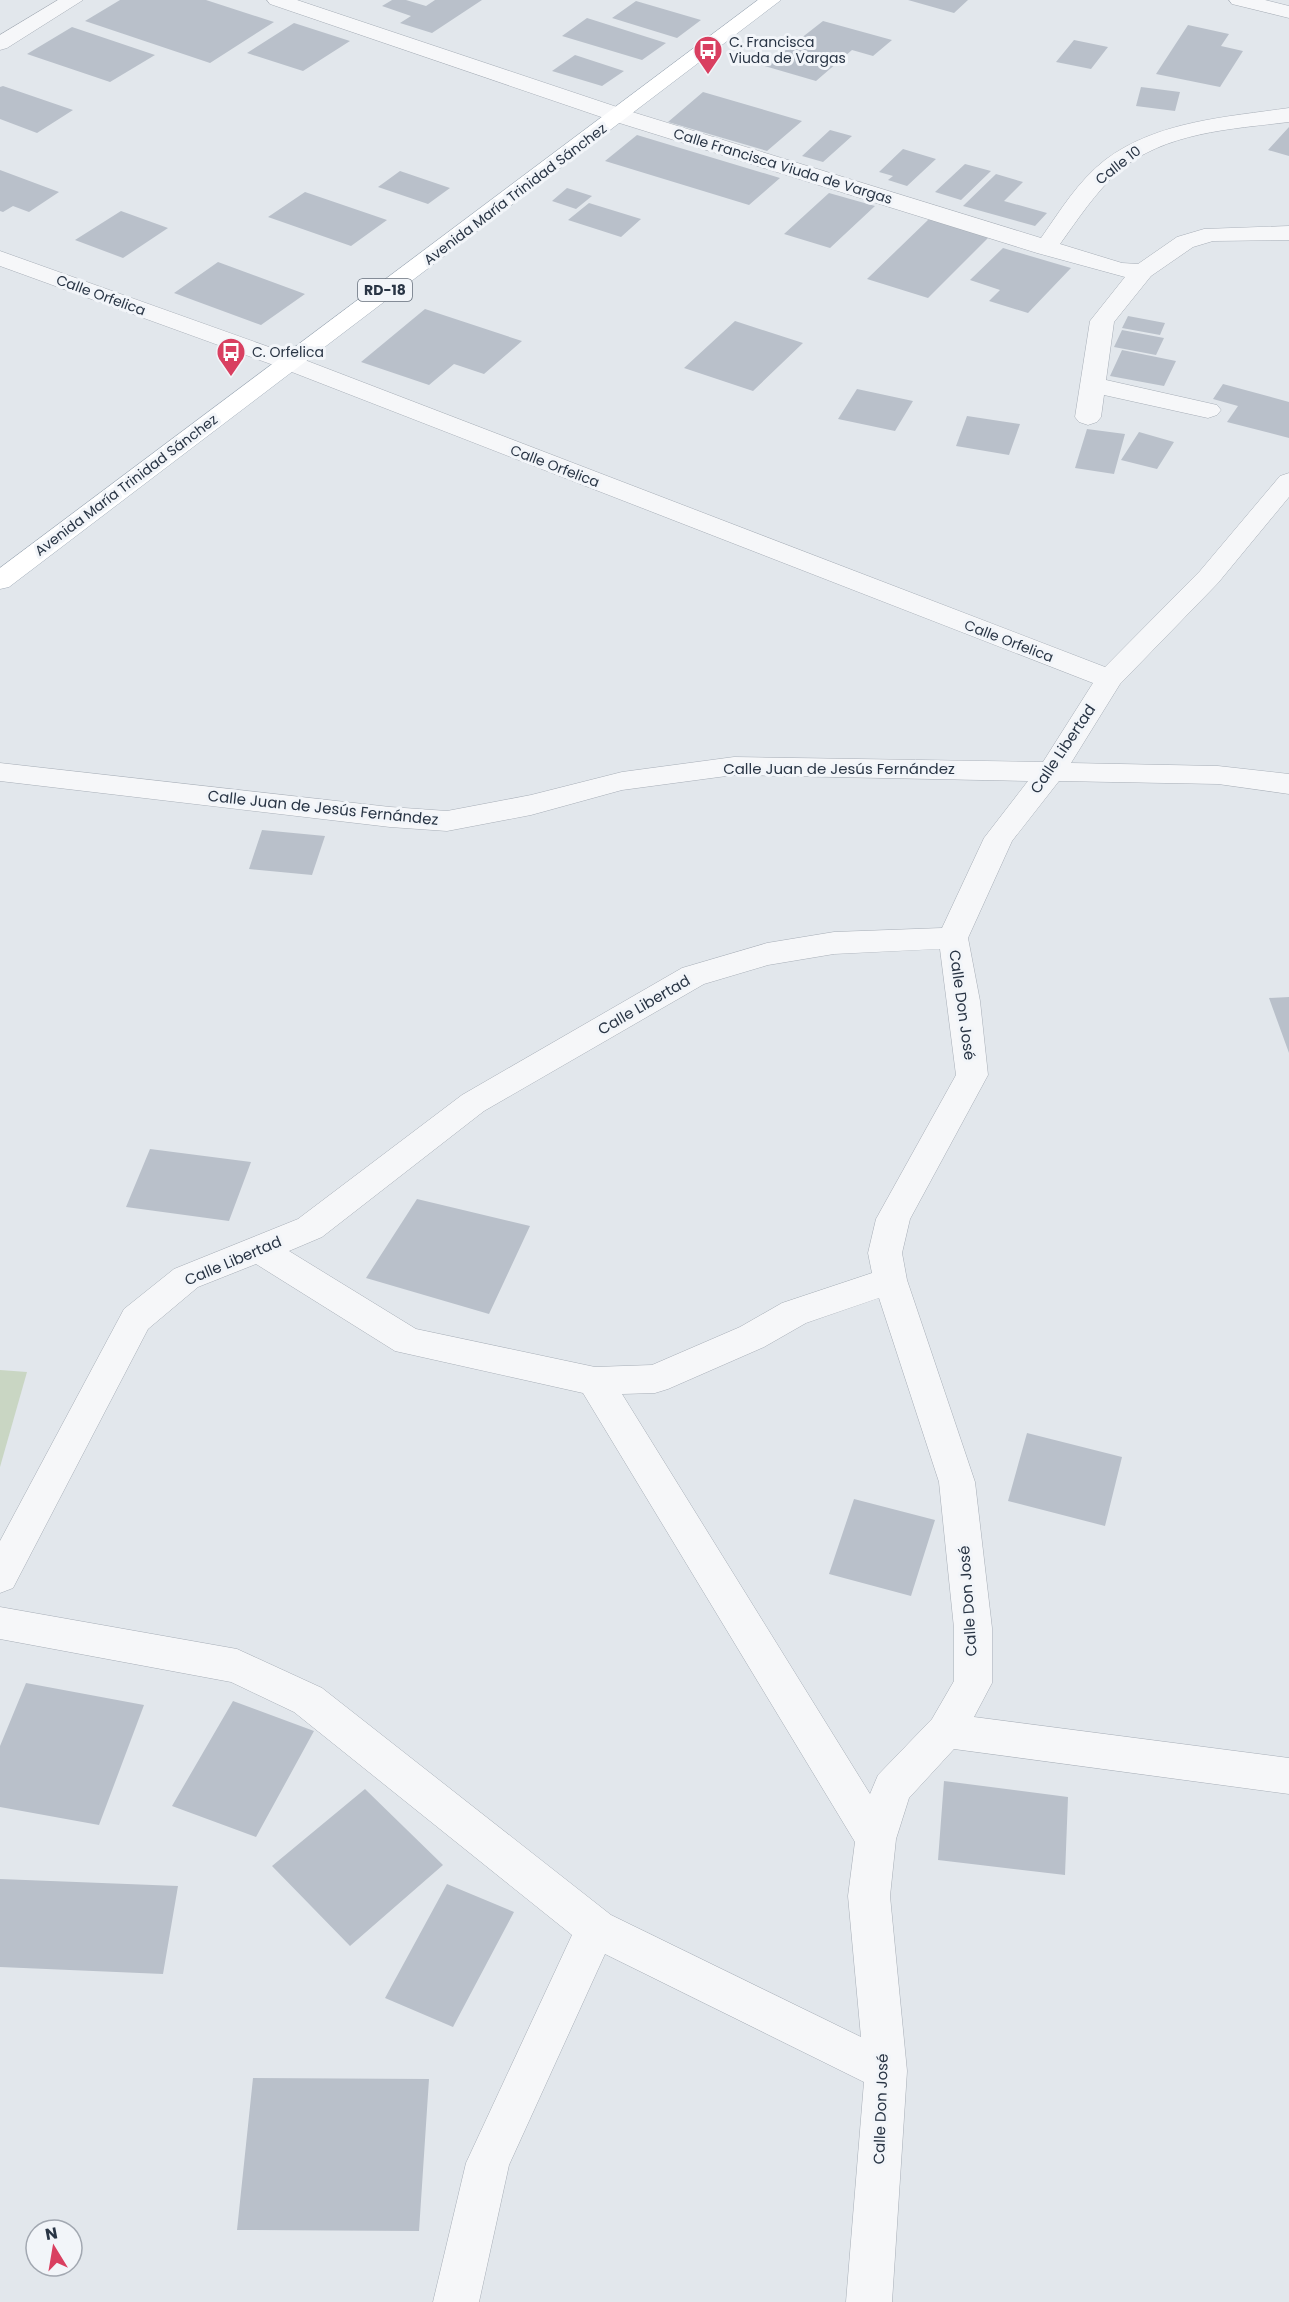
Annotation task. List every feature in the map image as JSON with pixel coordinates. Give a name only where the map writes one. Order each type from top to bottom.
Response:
[{"type":"main road","name":"Avenida María Trinidad Sánchez","points":[[0,581],[288,363],[621,116],[771,0]]},
{"type":"street","points":[[0,44],[73,0]]},
{"type":"street","name":"Calle Francisca Viuda de Vargas","points":[[277,0],[621,116],[1120,270],[1143,271]]},
{"type":"street","points":[[1239,0],[1289,12]]},
{"type":"street","name":"Calle 10","points":[[1046,248],[1093,184],[1136,149],[1162,136],[1193,128],[1289,115]]},
{"type":"street","points":[[1088,417],[1102,321],[1143,271],[1185,242],[1212,234],[1289,233]]},
{"type":"street","name":"Calle Orfelica","points":[[0,258],[288,363],[1109,679]]},
{"type":"street","points":[[1094,385],[1208,410]]},
{"type":"street","name":"Calle Libertad","points":[[0,1577],[136,1319],[186,1278],[310,1228],[473,1103],[693,976],[767,954],[834,943],[952,938],[999,838],[1051,772],[1109,679],[1209,576],[1289,481]]},
{"type":"street","name":"Calle Juan de Jesús Fernández","points":[[0,772],[390,817],[447,821],[531,806],[622,781],[734,766],[1218,775],[1289,784]]},
{"type":"street","name":"Calle Don José","points":[[869,2302],[886,2071],[869,1896],[876,1839],[892,1788],[946,1731],[973,1683],[973,1628],[957,1482],[890,1280],[885,1253],[893,1219],[972,1075],[964,1001],[952,938]]},
{"type":"street","points":[[259,1249],[407,1341],[595,1381],[655,1379],[752,1337],[794,1313],[890,1280]]},
{"type":"street","points":[[595,1381],[876,1839]]},
{"type":"street","points":[[0,1623],[237,1666],[308,1700],[596,1929],[886,2071]]},
{"type":"street","points":[[946,1731],[1289,1776]]},
{"type":"street","points":[[456,2302],[488,2163],[596,1929]]},
{"type":"green space","points":[[0,1370],[27,1372],[0,1467]]},
{"type":"building","points":[[120,0],[206,0],[274,22],[210,63],[85,21]]},
{"type":"building","points":[[392,0],[406,0],[426,6],[435,0],[482,0],[432,33],[400,23],[411,16],[382,6]]},
{"type":"building","points":[[908,0],[968,0],[954,13]]},
{"type":"building","points":[[636,1],[701,20],[677,38],[612,18]]},
{"type":"building","points":[[587,18],[666,43],[642,60],[562,36]]},
{"type":"building","points":[[823,21],[892,40],[873,56],[852,50],[816,81],[747,61],[758,52],[777,57]]},
{"type":"building","points":[[294,23],[350,41],[303,71],[247,53]]},
{"type":"building","points":[[1188,25],[1229,34],[1221,46],[1243,51],[1220,87],[1156,74]]},
{"type":"building","points":[[72,27],[155,55],[110,82],[27,54]]},
{"type":"building","points":[[1074,40],[1108,47],[1091,69],[1056,62]]},
{"type":"building","points":[[575,55],[624,71],[602,86],[552,71]]},
{"type":"building","points":[[3,86],[73,110],[37,133],[0,119],[0,87]]},
{"type":"building","points":[[1141,87],[1180,92],[1175,111],[1136,106]]},
{"type":"building","points":[[703,92],[802,121],[767,151],[668,122]]},
{"type":"building","points":[[1289,127],[1289,156],[1268,150]]},
{"type":"building","points":[[830,130],[852,136],[823,162],[802,156]]},
{"type":"building","points":[[637,135],[780,178],[749,205],[605,161]]},
{"type":"building","points":[[903,149],[936,159],[907,186],[888,180],[893,176],[879,172]]},
{"type":"building","points":[[965,164],[991,171],[961,200],[935,192]]},
{"type":"building","points":[[0,170],[59,192],[29,212],[13,206],[3,212],[0,211]]},
{"type":"building","points":[[400,171],[450,188],[428,204],[378,187]]},
{"type":"building","points":[[996,174],[1023,182],[1004,201],[1047,213],[1035,226],[963,206]]},
{"type":"building","points":[[567,188],[592,196],[576,209],[552,201]]},
{"type":"building","points":[[305,192],[387,220],[351,246],[268,217]]},
{"type":"building","points":[[829,193],[875,206],[830,248],[784,234]]},
{"type":"building","points":[[589,203],[641,219],[621,237],[568,220]]},
{"type":"building","points":[[121,211],[168,228],[123,258],[75,240]]},
{"type":"building","points":[[929,219],[989,237],[928,298],[867,279]]},
{"type":"building","points":[[1003,248],[1071,268],[1028,313],[989,301],[1000,290],[970,280]]},
{"type":"building","points":[[218,262],[305,294],[261,325],[174,293]]},
{"type":"building","points":[[425,309],[522,341],[484,374],[454,364],[429,385],[361,362]]},
{"type":"building","points":[[1128,316],[1165,323],[1160,335],[1122,328]]},
{"type":"building","points":[[735,321],[803,343],[753,391],[684,368]]},
{"type":"building","points":[[1122,330],[1164,338],[1156,355],[1114,347]]},
{"type":"building","points":[[1122,350],[1176,361],[1164,386],[1110,376]]},
{"type":"building","points":[[1223,384],[1289,402],[1289,438],[1227,422],[1238,406],[1213,399]]},
{"type":"building","points":[[857,389],[913,401],[895,431],[838,419]]},
{"type":"building","points":[[967,416],[1020,424],[1009,455],[956,446]]},
{"type":"building","points":[[1087,429],[1125,434],[1114,474],[1075,468]]},
{"type":"building","points":[[1139,432],[1174,442],[1157,469],[1121,460]]},
{"type":"building","points":[[262,830],[325,836],[312,875],[249,869]]},
{"type":"building","points":[[1289,997],[1289,1053],[1269,998]]},
{"type":"building","points":[[150,1149],[251,1162],[229,1221],[126,1207]]},
{"type":"building","points":[[417,1199],[530,1226],[489,1314],[366,1278]]},
{"type":"building","points":[[1027,1433],[1122,1457],[1105,1526],[1008,1501]]},
{"type":"building","points":[[854,1499],[935,1520],[911,1596],[829,1574]]},
{"type":"building","points":[[26,1683],[144,1705],[99,1825],[0,1807],[0,1746]]},
{"type":"building","points":[[233,1701],[314,1731],[256,1837],[172,1806]]},
{"type":"building","points":[[944,1781],[1068,1797],[1065,1875],[938,1860]]},
{"type":"building","points":[[365,1789],[443,1865],[350,1946],[272,1866]]},
{"type":"building","points":[[0,1879],[178,1886],[163,1974],[0,1967]]},
{"type":"building","points":[[447,1884],[514,1912],[453,2027],[385,1998]]},
{"type":"building","points":[[253,2078],[429,2079],[419,2231],[237,2230]]},
{"type":"place","name":"C. Francisca Viuda de Vargas","points":[[708,76]]},
{"type":"place","name":"C. Orfelica","points":[[231,378]]}]
